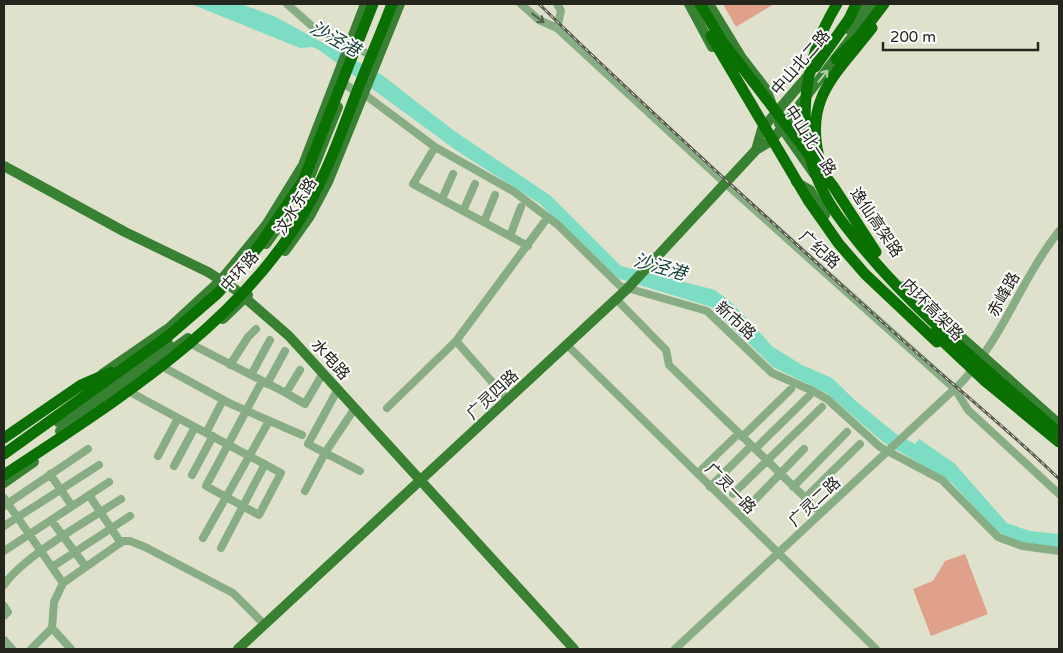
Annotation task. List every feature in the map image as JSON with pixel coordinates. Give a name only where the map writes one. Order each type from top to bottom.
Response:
[{"type":"highway","name":"中环路","points":[[4,454],[167,338],[218,293],[278,222],[303,181],[312,161],[376,4]]},
{"type":"highway","name":"中环路","points":[[4,475],[176,354],[230,306],[268,264],[295,227],[322,181],[392,4]]},
{"type":"highway","points":[[691,4],[781,156],[839,244],[864,274],[937,342],[956,356]]},
{"type":"highway","name":"逸仙高架路","points":[[701,4],[722,41],[833,186],[864,237],[909,294],[1059,432]]},
{"type":"highway","name":"内环高架路","points":[[830,4],[814,34],[807,53],[798,101],[802,146],[809,174],[823,204],[863,260],[956,356],[1059,442]]},
{"type":"highway","name":"内环高架路","points":[[838,4],[819,36],[810,65],[805,99],[806,123],[813,165],[822,189],[881,270],[942,331],[1059,432]]},
{"type":"highway","points":[[815,68],[849,19],[856,4]]},
{"type":"highway","points":[[850,229],[826,181],[818,154],[814,122],[820,97],[891,4]]},
{"type":"highway","points":[[836,59],[858,38],[880,6]]},
{"type":"highway","points":[[792,180],[848,264],[887,302],[985,381]]},
{"type":"highway","points":[[4,438],[80,384],[129,365]]},
{"type":"main road","name":"汶水东路","points":[[362,57],[376,4]]},
{"type":"main road","points":[[363,9],[376,4]]},
{"type":"main road","name":"汶水东路","points":[[4,470],[174,338],[262,266],[283,237],[316,184],[354,76],[387,4]]},
{"type":"main road","points":[[387,4],[392,25]]},
{"type":"main road","name":"汶水东路","points":[[4,442],[170,327],[275,264],[317,204],[328,182],[400,4]]},
{"type":"main road","name":"中山北一路","points":[[691,4],[709,41],[766,123],[782,128],[850,229],[898,280],[1059,424]]},
{"type":"main road","points":[[701,4],[766,123]]},
{"type":"main road","name":"中山北一路","points":[[708,4],[742,58],[772,99],[766,123]]},
{"type":"main road","name":"中山北二路","points":[[766,123],[868,4]]},
{"type":"main road","name":"汶水东路","points":[[4,482],[106,412],[165,368],[193,344],[233,289],[266,225],[298,175],[363,9]]},
{"type":"main road","name":"中山北一路","points":[[709,41],[756,105],[766,123],[771,141],[792,180],[810,190],[856,264],[892,302],[1059,447]]},
{"type":"main road","name":"中山北二路","points":[[771,141],[836,59]]},
{"type":"main road","name":"汶水东路","points":[[4,459],[66,422],[169,353],[213,316],[298,198],[320,155],[350,88]]},
{"type":"main road","points":[[810,92],[809,129],[814,158],[819,171],[844,211],[850,229]]},
{"type":"main road","name":"广灵四路","points":[[756,150],[766,123]]},
{"type":"main road","name":"广灵四路","points":[[238,649],[628,288],[756,150],[771,141]]},
{"type":"main road","name":"水电路","points":[[4,166],[233,289],[289,336],[574,649]]},
{"type":"main road","points":[[298,175],[298,198]]},
{"type":"main road","points":[[316,184],[317,204]]},
{"type":"main road","points":[[148,342],[174,338]]},
{"type":"main road","points":[[66,422],[86,385]]},
{"type":"main road","points":[[66,422],[106,412]]},
{"type":"street","points":[[287,4],[312,26],[347,49],[377,63]]},
{"type":"street","name":"广纪路","points":[[522,4],[539,20],[557,28],[725,183],[955,389],[968,410],[1059,494]]},
{"type":"street","points":[[557,4],[561,12],[557,28]]},
{"type":"street","name":"新市路","points":[[338,74],[350,88],[366,90],[436,147],[513,191],[548,217],[613,281],[628,288],[707,311],[772,373],[827,399],[890,449],[942,480],[962,497],[985,525],[1004,541],[1022,546],[1059,551]]},
{"type":"street","points":[[436,147],[413,184],[528,246]]},
{"type":"street","points":[[442,199],[453,174]]},
{"type":"street","points":[[463,211],[475,184]]},
{"type":"street","points":[[484,222],[495,195]]},
{"type":"street","points":[[510,236],[521,206]]},
{"type":"street","points":[[387,408],[456,341],[548,217]]},
{"type":"street","name":"赤峰路","points":[[972,371],[984,356],[1032,271],[1059,231]]},
{"type":"street","points":[[616,299],[666,350],[669,365],[821,513]]},
{"type":"street","points":[[230,365],[248,337],[256,329]]},
{"type":"street","points":[[251,376],[270,340]]},
{"type":"street","points":[[456,341],[508,400]]},
{"type":"street","points":[[193,344],[305,404],[323,373]]},
{"type":"street","name":"广灵一路","points":[[567,345],[876,649]]},
{"type":"street","points":[[132,393],[209,435],[228,445],[249,456],[265,464],[281,473],[259,516],[206,486],[228,445],[247,411],[285,351]]},
{"type":"street","points":[[4,434],[80,382],[111,368]]},
{"type":"street","points":[[165,368],[224,400],[302,435]]},
{"type":"street","points":[[286,393],[300,370]]},
{"type":"street","name":"广灵二路","points":[[675,649],[905,436],[972,371]]},
{"type":"street","points":[[338,389],[308,444],[360,471]]},
{"type":"street","points":[[702,469],[791,389]]},
{"type":"street","points":[[710,487],[809,396]]},
{"type":"street","points":[[192,475],[224,400]]},
{"type":"street","points":[[733,494],[768,462],[822,407]]},
{"type":"street","points":[[305,491],[325,453],[356,408]]},
{"type":"street","points":[[158,456],[178,418]]},
{"type":"street","points":[[204,538],[269,420]]},
{"type":"street","points":[[174,466],[195,427]]},
{"type":"street","points":[[793,487],[848,432]]},
{"type":"street","points":[[805,498],[860,444]]},
{"type":"street","points":[[62,583],[5,502],[88,449]]},
{"type":"street","points":[[746,509],[804,450]]},
{"type":"street","points":[[221,548],[265,464]]},
{"type":"street","points":[[4,526],[99,465]]},
{"type":"street","points":[[50,474],[72,506]]},
{"type":"street","points":[[4,551],[109,482]]},
{"type":"street","points":[[89,495],[121,543]]},
{"type":"street","points":[[4,585],[15,571],[121,499]]},
{"type":"street","points":[[52,567],[130,516]]},
{"type":"street","points":[[51,520],[86,567]]},
{"type":"street","points":[[31,649],[52,628],[54,602],[62,583],[121,543],[130,541],[232,593],[264,624]]},
{"type":"street","points":[[4,606],[8,612],[4,616]]},
{"type":"street","points":[[52,628],[71,649]]},
{"type":"street","points":[[4,640],[12,649]]},
{"type":"shaded area","points":[[723,4],[774,4],[736,27]]},
{"type":"shaded area","points":[[965,554],[988,614],[931,636],[913,589],[933,581],[945,561]]},
{"type":"water","points":[[191,4],[241,4],[274,16],[382,75],[453,130],[551,196],[621,266],[715,290],[732,303],[773,347],[802,365],[832,378],[857,402],[895,433],[915,444],[919,439],[954,463],[1007,523],[1030,531],[1059,534],[1059,548],[1022,543],[997,532],[951,482],[883,442],[826,393],[773,367],[711,307],[617,278],[540,204],[457,151],[319,50],[312,47],[300,48]]},
{"type":"railway","points":[[539,4],[625,87],[756,208],[910,347],[1018,440],[1059,479]]},
{"type":"water label","name":"沙泾港","points":[[335,39]]},
{"type":"water label","name":"沙泾港","points":[[660,267]]}]
